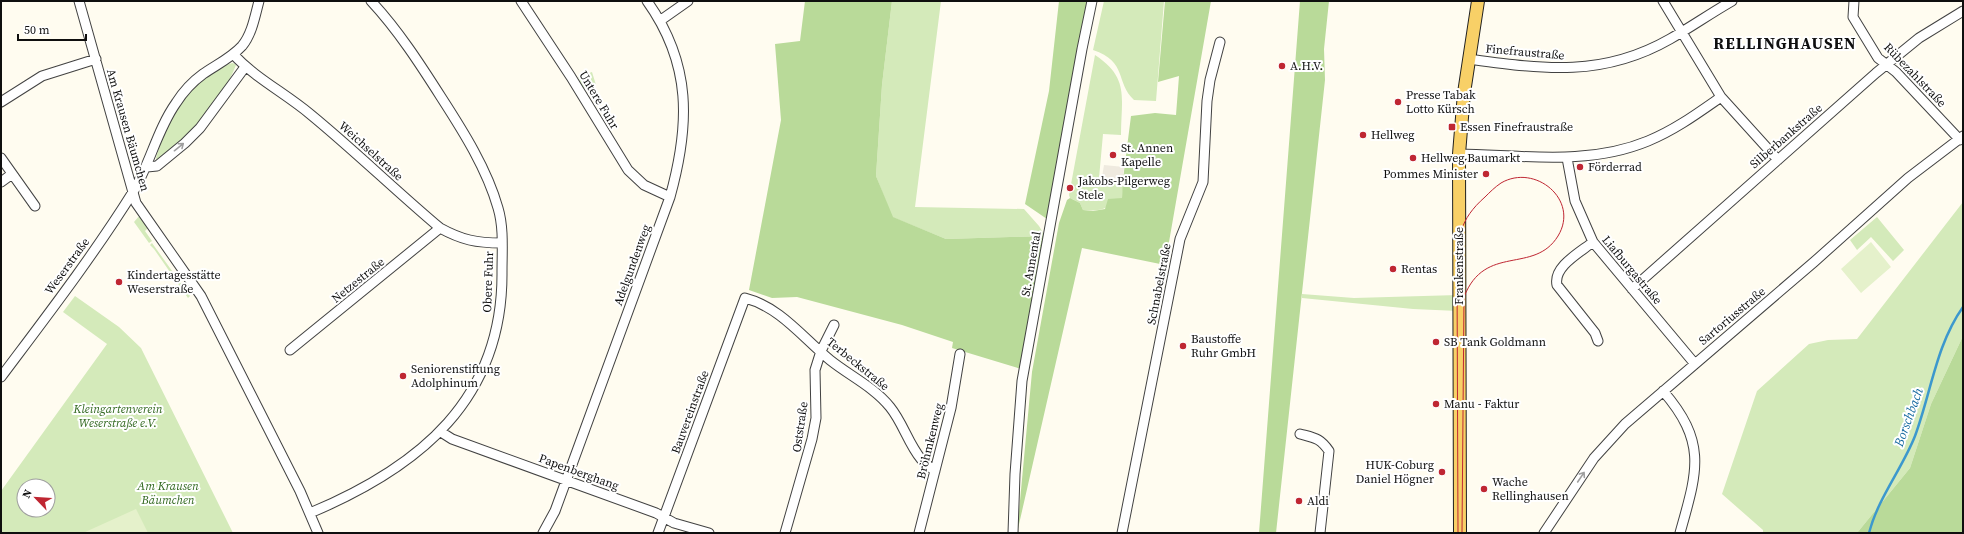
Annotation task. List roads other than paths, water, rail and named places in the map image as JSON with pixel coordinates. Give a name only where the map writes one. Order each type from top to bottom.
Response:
[{"type":"main road","name":"Frankenstraße","points":[[1460,533],[1459,154],[1464,94],[1478,1]]},
{"type":"street","name":"Am Krausen Bäumchen","points":[[79,1],[136,203],[202,296],[310,513],[318,533]]},
{"type":"street","name":"Weserstraße","points":[[1,377],[87,259],[133,192],[147,167],[167,118],[179,98],[201,75],[233,54],[242,46],[249,34],[259,1]]},
{"type":"street","name":"Obere Fuhr","points":[[310,513],[346,497],[378,479],[406,461],[441,432],[455,416],[475,386],[492,346],[501,304],[502,226],[498,208],[490,186],[466,139],[424,70],[401,37],[371,1]]},
{"type":"street","name":"Untere Fuhr","points":[[521,1],[572,77],[628,170],[644,185],[670,197]]},
{"type":"street","name":"Adelgundenweg","points":[[543,533],[555,511],[670,197],[681,154],[684,104],[676,61],[661,20],[647,1]]},
{"type":"street","points":[[661,20],[688,1]]},
{"type":"street","name":"St. Annental","points":[[1013,533],[1015,474],[1022,381],[1092,1]]},
{"type":"street","points":[[1663,1],[1721,97],[1778,160]]},
{"type":"street","name":"Finefraustraße","points":[[1469,58],[1544,68],[1591,66],[1640,52],[1669,40],[1732,1]]},
{"type":"street","name":"Rübezahlstraße","points":[[1854,1],[1853,17],[1878,58],[1896,72],[1962,138]]},
{"type":"street","name":"Silberbankstraße","points":[[1632,289],[1919,38],[1963,11]]},
{"type":"street","name":"Schnabelstraße","points":[[1122,533],[1180,239],[1203,182],[1207,101],[1210,80],[1220,42]]},
{"type":"street","name":"Weichselstraße","points":[[233,54],[245,67],[290,97],[333,133],[440,228],[471,242],[502,243]]},
{"type":"street","points":[[1,102],[42,76],[96,59]]},
{"type":"street","points":[[147,167],[157,166],[199,128],[245,67]]},
{"type":"street","points":[[1459,154],[1567,158],[1617,151],[1648,141],[1681,125],[1721,97]]},
{"type":"street","name":"Sartoriusstraße","points":[[1544,533],[1594,458],[1613,436],[1663,391],[1814,262],[1908,178],[1962,138]]},
{"type":"street","points":[[1,158],[12,174],[16,177],[35,206]]},
{"type":"street","name":"Liafburgastraße","points":[[1567,158],[1575,201],[1593,242],[1695,364]]},
{"type":"street","points":[[1,182],[12,174]]},
{"type":"street","name":"Netzestraße","points":[[290,350],[440,228]]},
{"type":"street","points":[[1593,242],[1558,271],[1555,278],[1557,285],[1595,333],[1598,341]]},
{"type":"street","name":"Terbeckstraße","points":[[744,298],[772,310],[830,360],[878,394],[890,406],[902,422],[918,456],[935,471]]},
{"type":"street","name":"Bauvereinstraße","points":[[658,533],[744,298]]},
{"type":"street","name":"Oststraße","points":[[785,533],[812,439],[816,418],[815,370],[821,351],[834,325]]},
{"type":"street","name":"Bröhmkenweg","points":[[919,533],[951,408],[960,354]]},
{"type":"street","points":[[1663,391],[1684,417],[1690,431],[1694,447],[1695,476],[1680,533]]},
{"type":"street","name":"Papenberghang","points":[[441,432],[452,438],[566,480],[674,523],[709,533]]},
{"type":"street","points":[[1300,434],[1316,438],[1323,442],[1329,452],[1320,533]]},
{"type":"waterway","name":"Borschbach","points":[[1869,533],[1878,508],[1915,436],[1940,353],[1946,337],[1963,307]]},
{"type":"tram line","points":[[1458,533],[1457,270],[1459,238],[1465,222],[1476,205],[1501,183],[1514,178],[1527,178],[1540,181],[1550,188],[1559,198],[1563,210],[1563,223],[1558,236],[1548,248],[1536,254],[1497,264],[1484,270],[1473,280],[1464,297],[1462,533]]},
{"type":"place","name":"A.H.V.","points":[[1282,66]]},
{"type":"place","name":"Presse Tabak Lotto Kürsch","points":[[1398,102]]},
{"type":"place","name":"Essen Finefraustraße","points":[[1452,127]]},
{"type":"place","name":"Hellweg","points":[[1363,135]]},
{"type":"place","name":"St. Annen Kapelle","points":[[1113,155]]},
{"type":"place","name":"Hellweg Baumarkt","points":[[1413,158]]},
{"type":"place","name":"Förderrad","points":[[1580,167]]},
{"type":"place","name":"Pommes Minister","points":[[1486,174]]},
{"type":"place","name":"Jakobs-Pilgerweg Stele","points":[[1070,188]]},
{"type":"place","name":"Rentas","points":[[1393,269]]},
{"type":"place","name":"Kindertagesstätte Weserstraße","points":[[119,282]]},
{"type":"place","name":"SB Tank Goldmann","points":[[1436,342]]},
{"type":"place","name":"Baustoffe Ruhr GmbH","points":[[1183,346]]},
{"type":"place","name":"Seniorenstiftung Adolphinum","points":[[403,376]]},
{"type":"place","name":"Manu - Faktur","points":[[1436,404]]},
{"type":"place","name":"HUK-Coburg Daniel Högner","points":[[1442,472]]},
{"type":"place","name":"Wache Rellinghausen","points":[[1484,489]]},
{"type":"place","name":"Aldi","points":[[1299,501]]},
{"type":"district","name":"RELLINGHAUSEN","points":[[1785,43]]},
{"type":"park label","name":"Kleingartenverein Weserstraße e.V.","points":[[118,416]]}]
